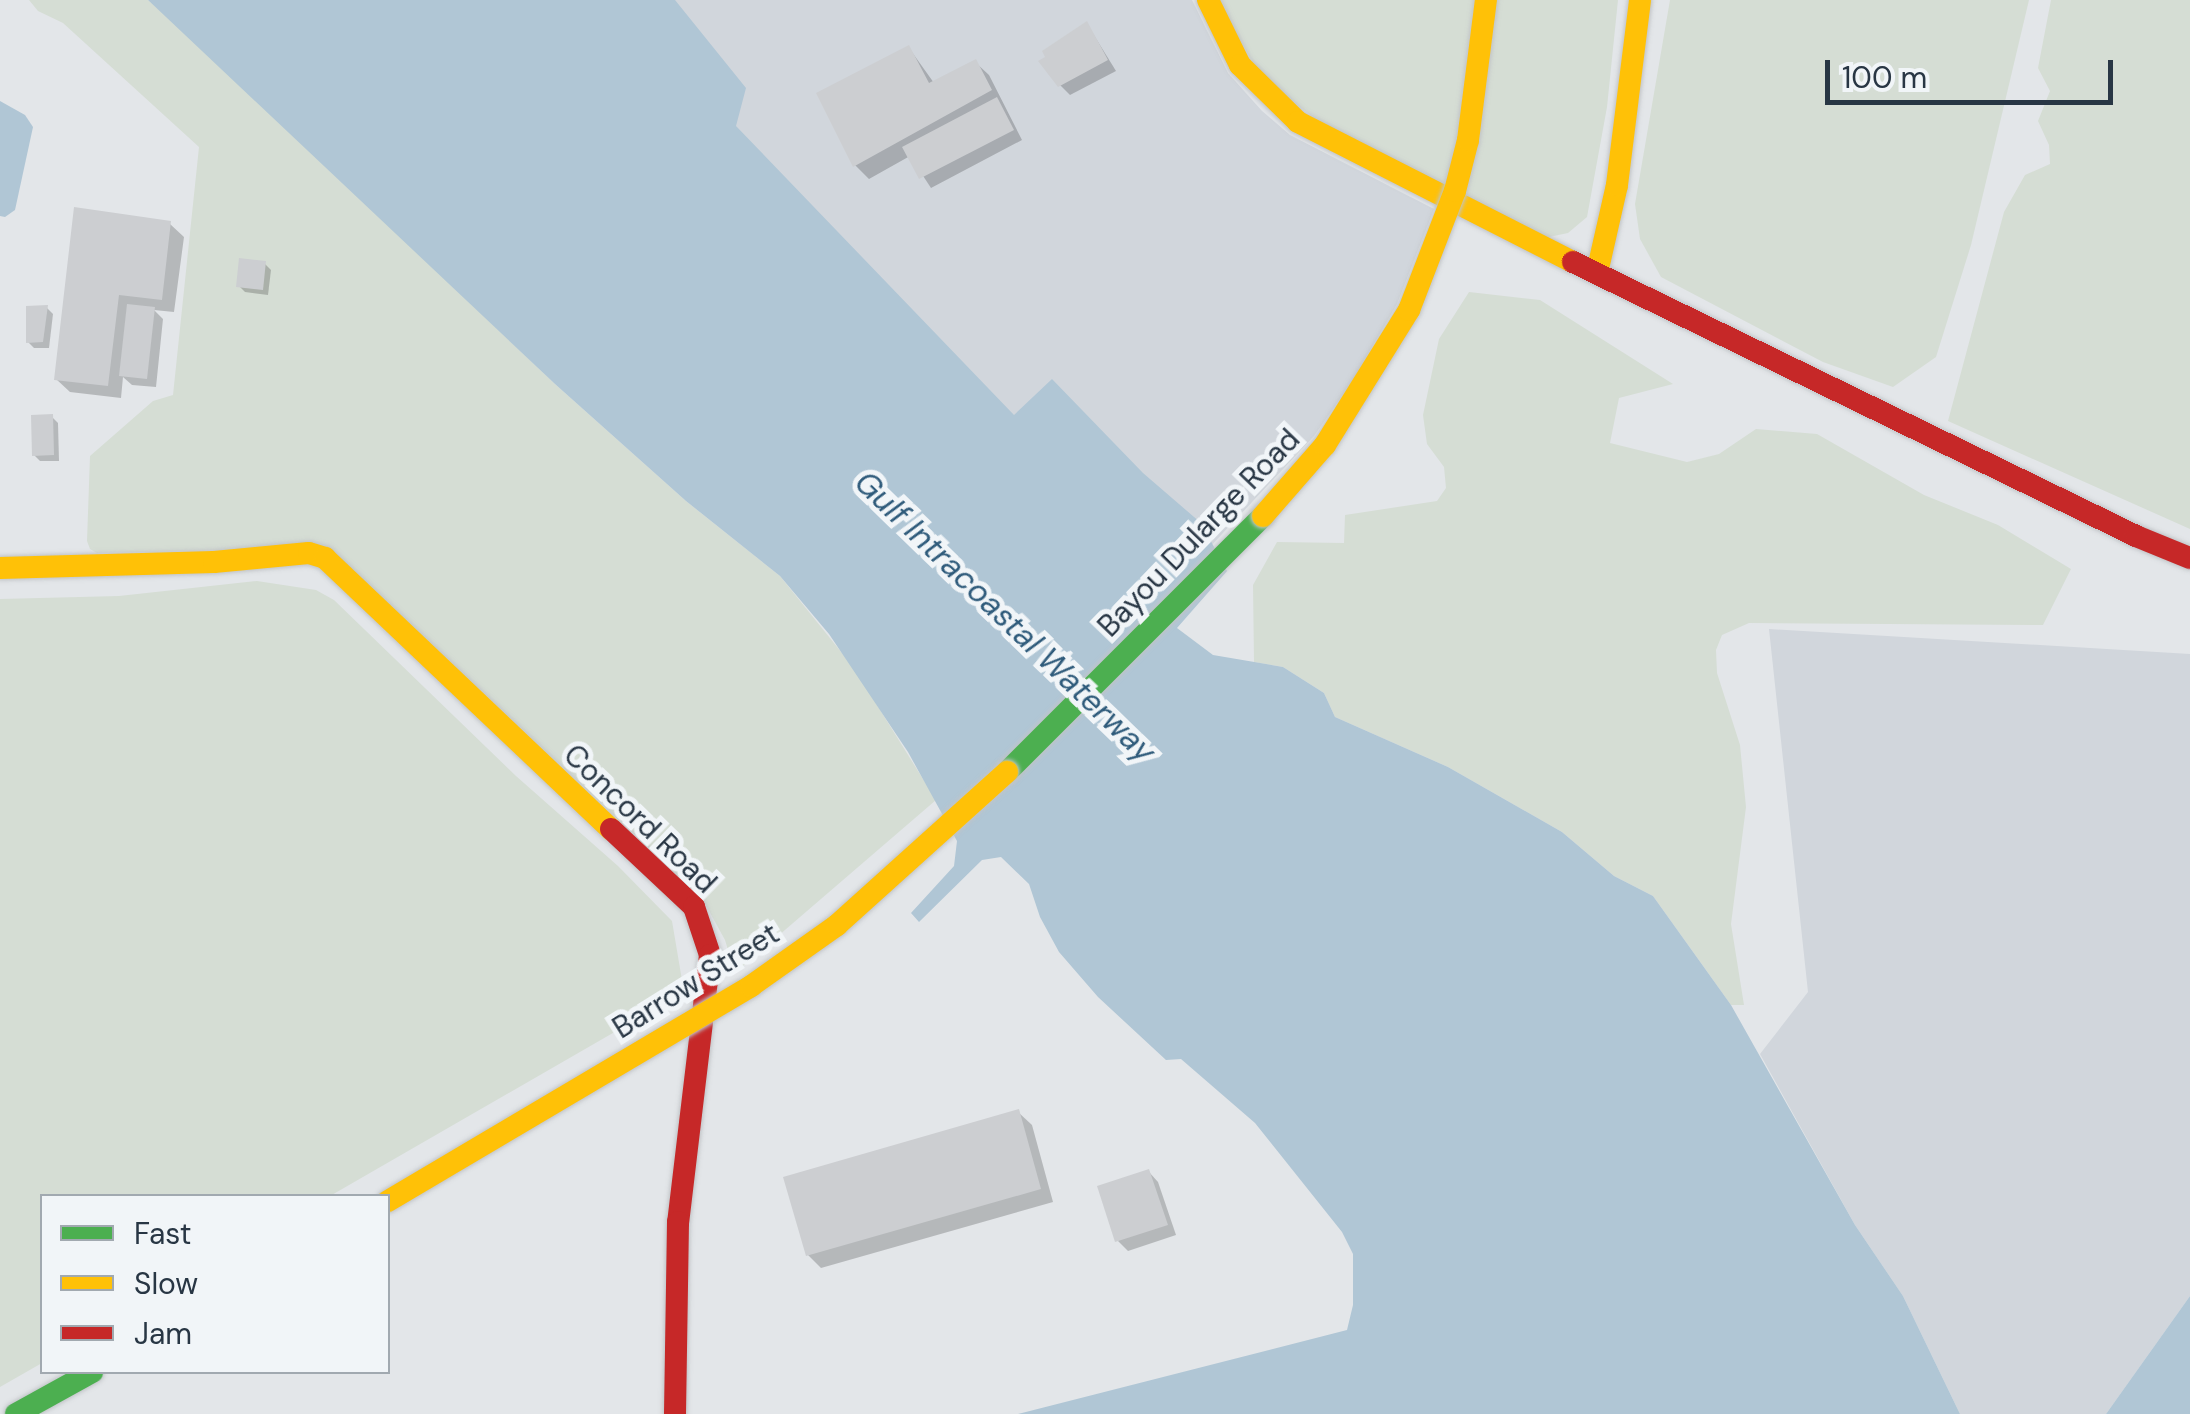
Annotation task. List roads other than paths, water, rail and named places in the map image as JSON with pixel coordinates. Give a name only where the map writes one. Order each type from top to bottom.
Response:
[{"type":"main road","points":[[1208,0],[1240,64],[1298,122],[1597,273],[2136,536],[2190,558]]},
{"type":"main road","name":"Bayou Dularge Road","points":[[1008,772],[1263,516],[1325,445],[1363,391],[1410,310],[1455,191],[1481,65],[1486,0]]},
{"type":"main road","points":[[1597,273],[1617,184],[1640,0]]},
{"type":"main road","name":"Concord Road","points":[[0,568],[214,562],[302,554],[333,563],[677,890],[702,921],[710,955],[678,1222],[675,1414]]},
{"type":"main road","name":"Barrow Street","points":[[390,1200],[751,986],[836,925],[1008,772]]},
{"type":"main road","points":[[16,1414],[88,1374]]},
{"type":"water","name":"Gulf Intracoastal Waterway","points":[[148,0],[675,0],[746,88],[736,126],[1014,415],[1052,379],[1143,473],[1201,523],[1227,571],[1177,628],[1213,655],[1283,667],[1324,693],[1335,717],[1448,767],[1562,832],[1614,876],[1653,896],[1731,1005],[1855,1225],[1903,1296],[1960,1414],[1018,1414],[1347,1330],[1353,1305],[1353,1254],[1342,1232],[1255,1123],[1181,1059],[1166,1060],[1098,997],[1059,952],[1040,917],[1029,884],[1001,857],[982,860],[919,922],[911,913],[954,866],[957,841],[908,752],[829,634],[780,576],[686,501],[555,384]]},
{"type":"water","points":[[0,101],[25,115],[33,127],[15,210],[5,217],[0,216]]},
{"type":"water","points":[[2190,1296],[2190,1414],[2106,1414]]}]
